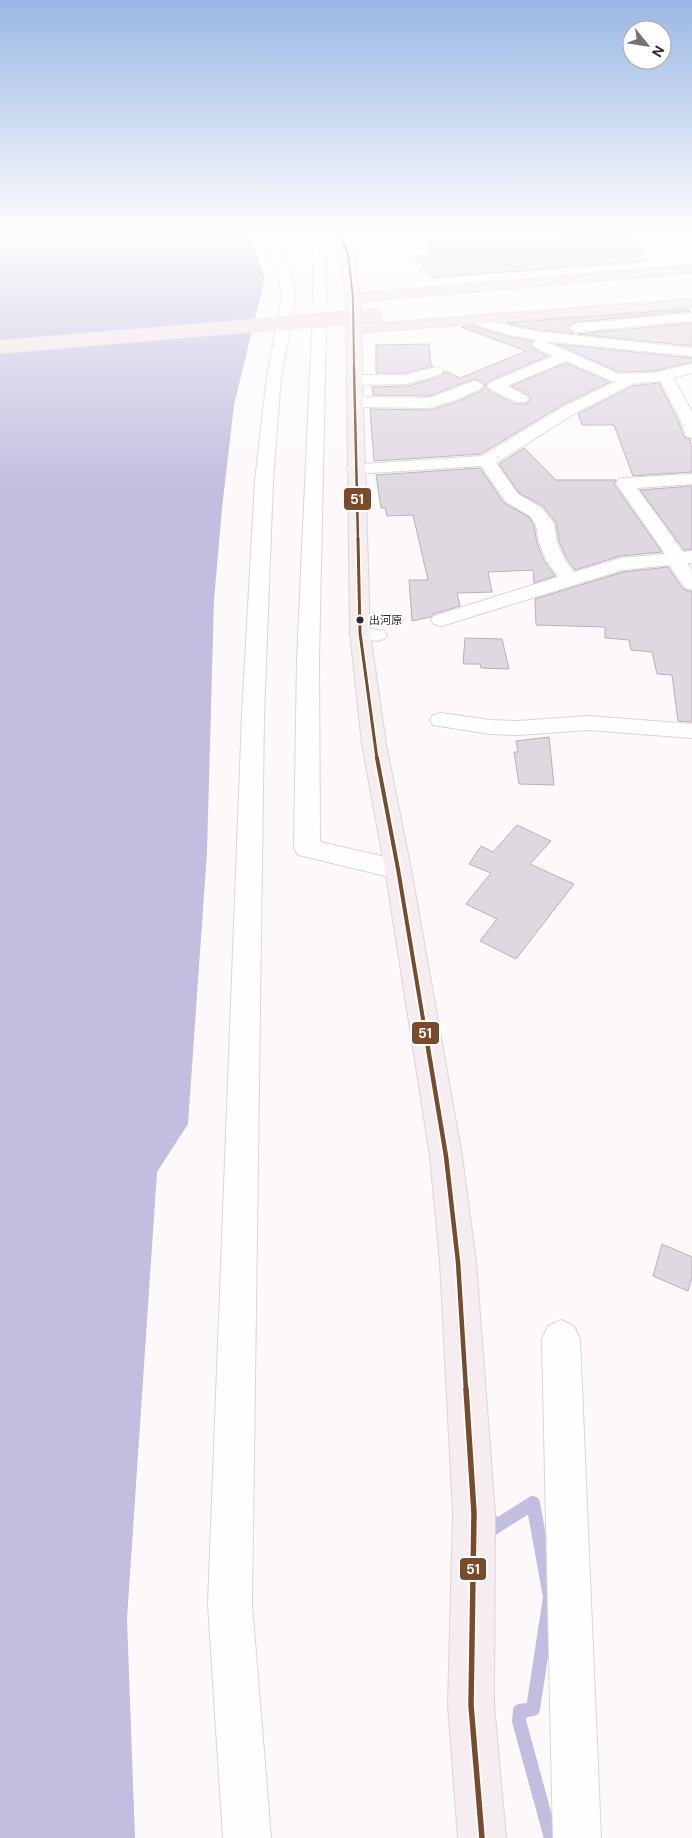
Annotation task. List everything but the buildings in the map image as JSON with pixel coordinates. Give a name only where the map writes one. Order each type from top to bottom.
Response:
[{"type":"highway","points":[[0,338],[281,318]]},
{"type":"highway","points":[[0,347],[304,318]]},
{"type":"highway","points":[[355,329],[423,318]]},
{"type":"main road","points":[[354,318],[356,469],[374,744],[398,869],[446,1156],[458,1262],[474,1512],[471,1705],[482,1838]]},
{"type":"street","points":[[247,1838],[230,1604],[253,715],[264,482],[274,376],[285,318]]},
{"type":"street","points":[[477,318],[483,324],[572,341],[654,347],[692,352]]},
{"type":"street","points":[[535,334],[553,330],[685,318]]},
{"type":"street","points":[[654,321],[654,347]]},
{"type":"street","points":[[319,330],[308,660],[307,848],[398,869]]},
{"type":"street","points":[[519,332],[523,337],[616,378],[625,380],[662,376],[692,368]]},
{"type":"street","points":[[521,399],[495,386],[565,356]]},
{"type":"street","points":[[354,380],[407,379],[436,371]]},
{"type":"street","points":[[662,376],[666,378],[688,419],[692,433]]},
{"type":"street","points":[[356,469],[486,461],[570,410],[626,383],[625,380]]},
{"type":"street","points":[[355,402],[429,402],[448,398],[475,386]]},
{"type":"street","points":[[486,461],[512,498],[536,512],[545,524],[548,542],[556,560],[570,580]]},
{"type":"street","points":[[692,479],[626,483],[681,558],[692,584]]},
{"type":"street","points":[[441,620],[621,564],[681,558]]},
{"type":"street","points":[[441,720],[509,728],[588,723],[692,731]]},
{"type":"street","points":[[561,1340],[578,1838]]},
{"type":"shaded area","points":[[0,318],[255,318],[234,405],[214,600],[207,852],[188,1124],[157,1172],[127,1619],[135,1838],[0,1838]]},
{"type":"waterway","points":[[491,1520],[492,1529],[533,1503],[550,1597],[533,1709],[520,1711],[519,1721],[551,1838]]},
{"type":"transit line","name":"51","points":[[353,318],[360,633],[374,744],[398,869],[446,1156],[458,1262],[474,1513],[471,1705],[482,1838]]},
{"type":"place","name":"出河原","points":[[360,620]]}]
